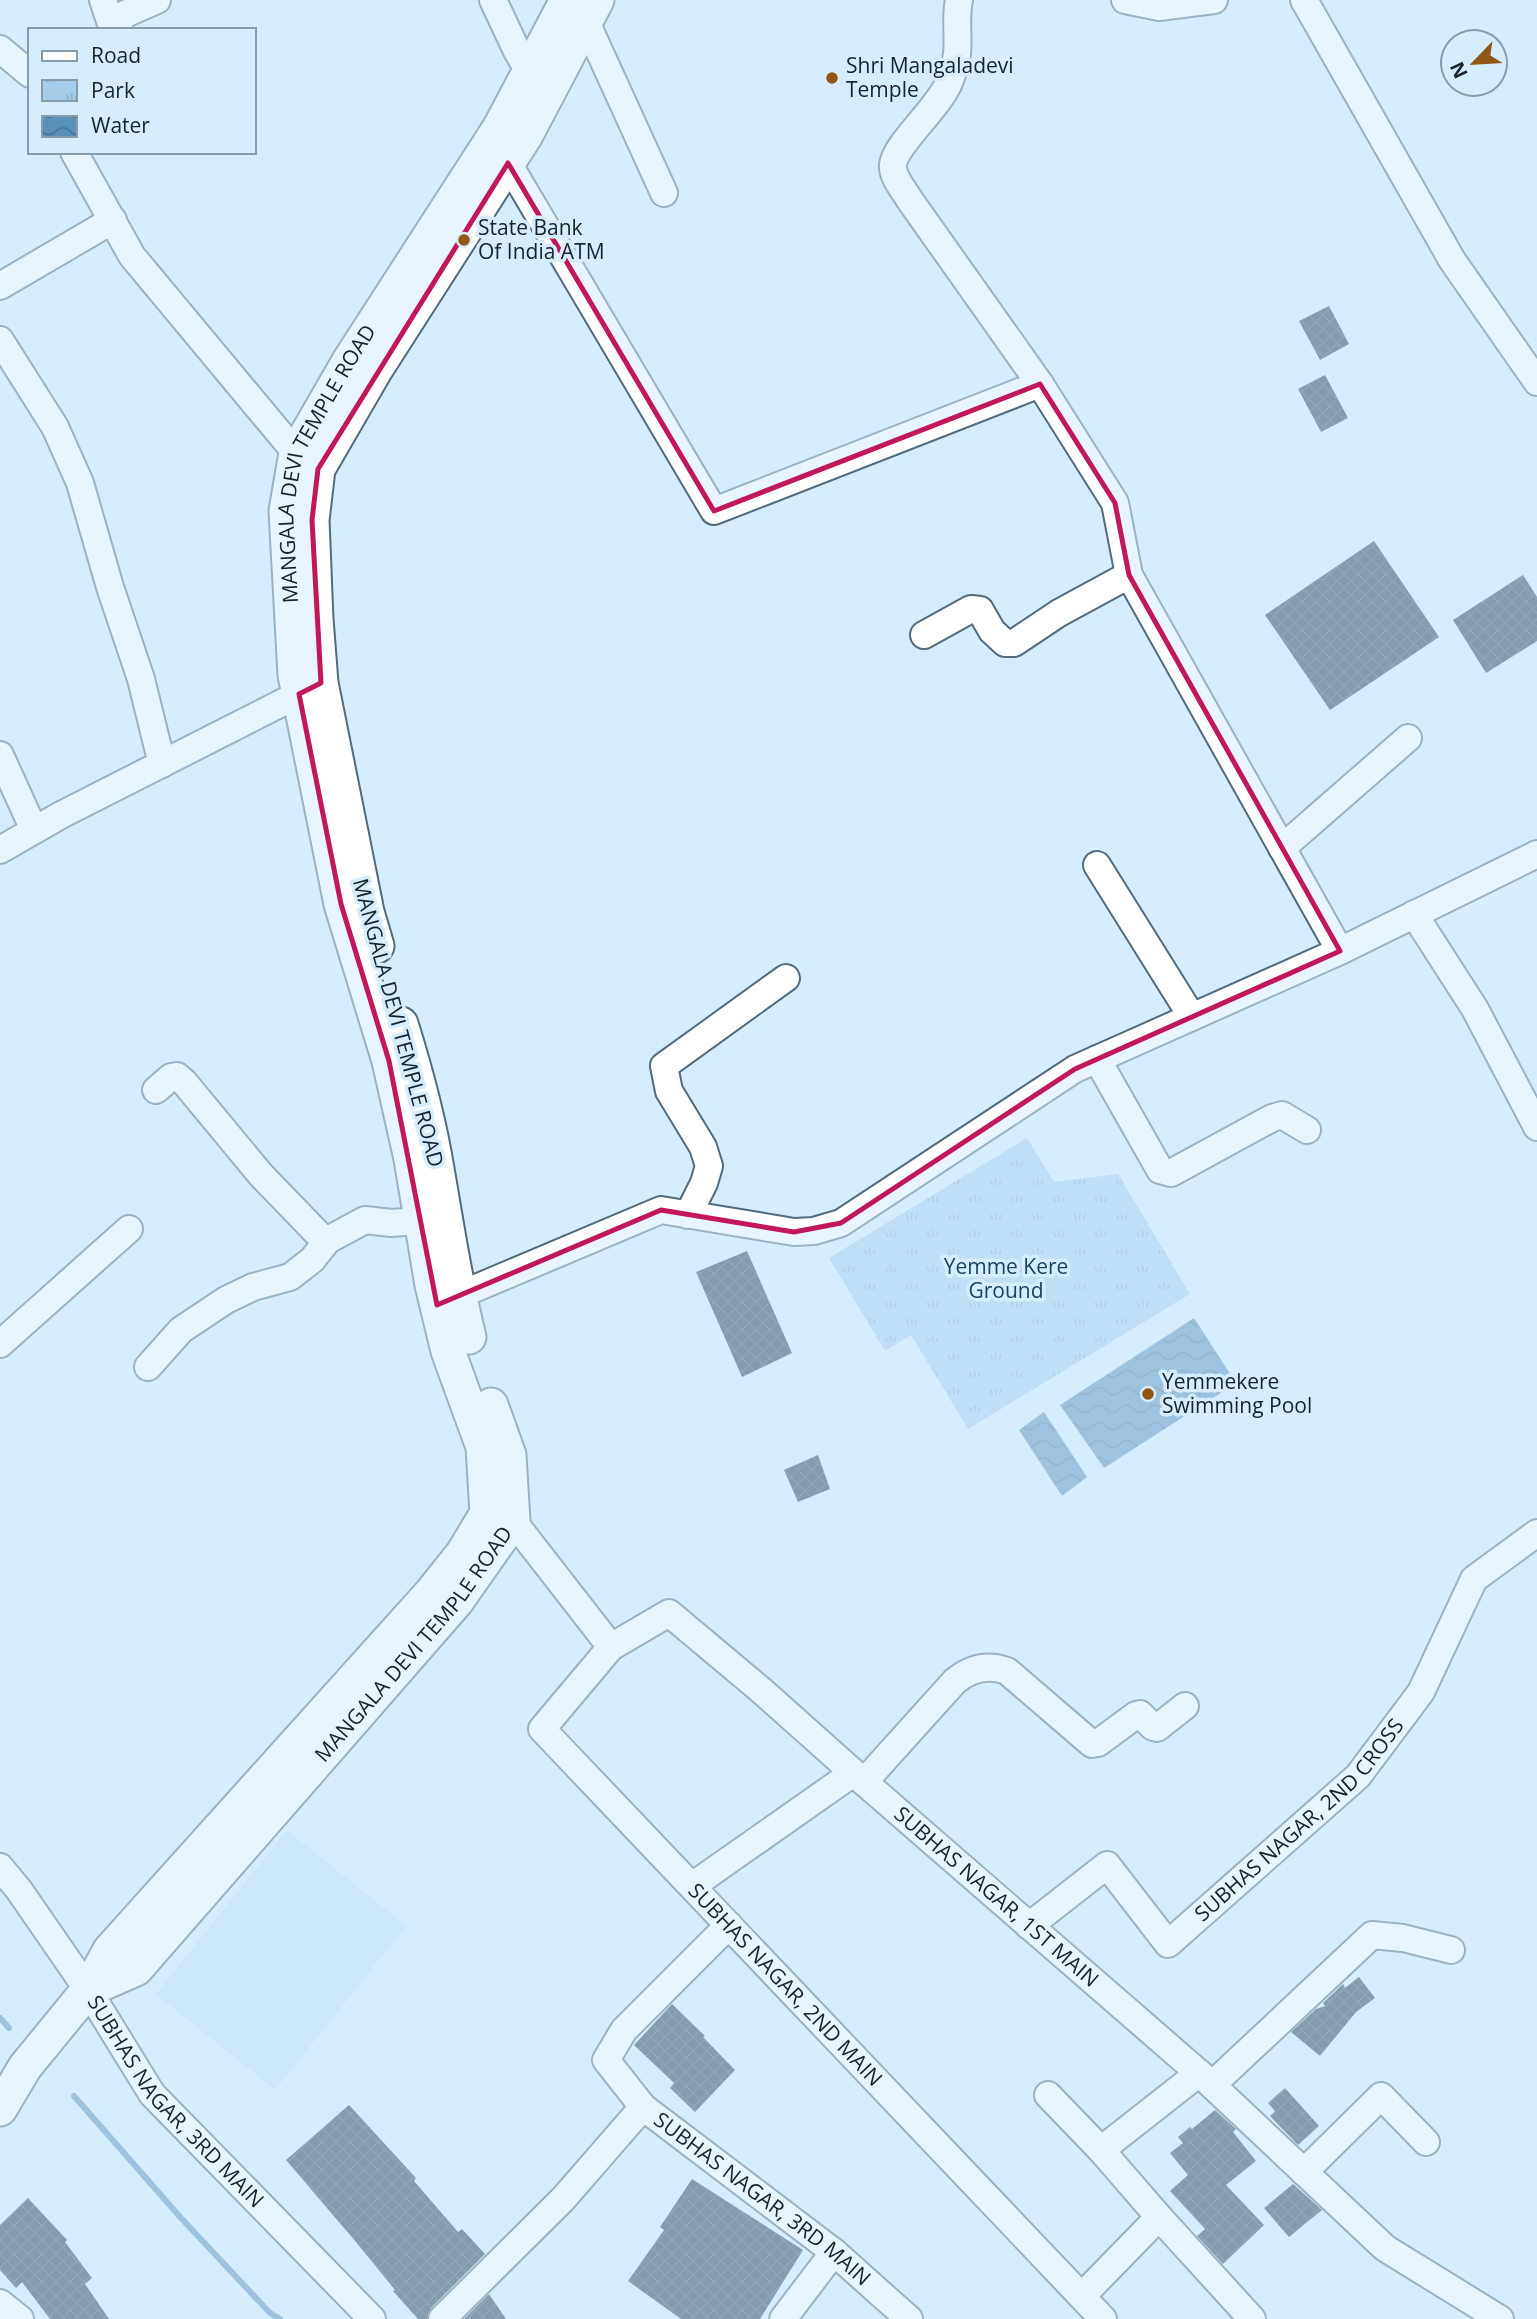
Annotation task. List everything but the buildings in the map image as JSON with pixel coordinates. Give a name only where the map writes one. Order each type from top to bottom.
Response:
[{"type":"main road","name":"MANGALA DEVI TEMPLE ROAD","points":[[0,2109],[25,2067],[88,1990],[136,1969],[457,1601],[500,1517],[509,1455],[420,1222],[411,1159],[389,1062],[341,904],[310,689],[316,620],[307,461],[349,361],[500,127],[537,85],[583,7]]},
{"type":"main road","name":"MANGALA DEVI TEMPLE ROAD","points":[[307,461],[376,369],[526,135],[537,85]]},
{"type":"main road","name":"MANGALA DEVI TEMPLE ROAD","points":[[310,689],[367,912],[415,1070],[437,1167],[448,1300]]},
{"type":"street","points":[[103,0],[112,28]]},
{"type":"street","points":[[114,28],[125,14],[157,0]]},
{"type":"street","points":[[493,0],[537,85]]},
{"type":"street","points":[[959,0],[957,55],[949,84],[893,163],[894,174],[1040,384],[1115,503],[1129,575],[1340,951]]},
{"type":"street","points":[[1125,0],[1159,6],[1214,0]]},
{"type":"street","points":[[1304,0],[1452,260],[1537,382]]},
{"type":"street","points":[[583,7],[664,193]]},
{"type":"street","points":[[0,49],[28,71]]},
{"type":"street","points":[[75,154],[132,256],[307,461]]},
{"type":"street","points":[[508,163],[714,511],[1040,384]]},
{"type":"street","points":[[0,286],[113,220]]},
{"type":"street","points":[[0,340],[55,427],[80,483],[110,587],[141,679],[162,764]]},
{"type":"street","points":[[924,635],[971,609],[980,610],[992,631],[1005,643],[1014,643],[1059,613],[1129,575]]},
{"type":"street","points":[[0,850],[310,689]]},
{"type":"street","points":[[1282,848],[1408,738]]},
{"type":"street","points":[[0,755],[34,830]]},
{"type":"street","points":[[448,1300],[661,1210],[794,1232],[814,1231],[841,1223],[1075,1069],[1340,951],[1537,853]]},
{"type":"street","points":[[1097,864],[1192,1017]]},
{"type":"street","points":[[1414,914],[1475,1009],[1537,1128]]},
{"type":"street","points":[[688,1215],[704,1183],[709,1166],[704,1147],[669,1091],[664,1066],[786,978]]},
{"type":"street","points":[[1097,1059],[1160,1170],[1171,1173],[1282,1115],[1307,1130]]},
{"type":"street","points":[[156,1090],[171,1077],[177,1076],[184,1082],[261,1175],[319,1235],[328,1240]]},
{"type":"street","points":[[148,1367],[181,1330],[226,1300],[253,1287],[290,1278],[312,1260],[328,1240],[365,1220],[420,1222]]},
{"type":"street","points":[[0,1344],[129,1229]]},
{"type":"street","points":[[500,1517],[611,1647]]},
{"type":"street","name":"SUBHAS NAGAR, 2ND CROSS","points":[[1029,1926],[1107,1865],[1168,1944],[1358,1776],[1421,1692],[1474,1579],[1537,1533]]},
{"type":"street","name":"SUBHAS NAGAR, 1ST MAIN","points":[[611,1647],[669,1613],[762,1691],[858,1778],[1205,2079],[1385,2248],[1500,2319]]},
{"type":"street","name":"SUBHAS NAGAR, 2ND MAIN","points":[[611,1647],[542,1729],[1104,2319]]},
{"type":"street","points":[[692,1886],[858,1778],[955,1681],[970,1671],[995,1667],[1007,1671],[1092,1744],[1098,1743],[1136,1715],[1140,1714],[1157,1728],[1185,1706]]},
{"type":"street","name":"SUBHAS NAGAR, 3RD MAIN","points":[[0,1867],[88,1990],[152,2094],[372,2319]]},
{"type":"street","points":[[643,2107],[606,2060],[624,2030],[729,1925]]},
{"type":"street","points":[[1101,2150],[1205,2079],[1372,1935],[1403,1938],[1451,1950]]},
{"type":"street","points":[[1048,2095],[1101,2150],[1252,2319]]},
{"type":"street","points":[[1304,2172],[1381,2096],[1426,2142]]},
{"type":"street","name":"SUBHAS NAGAR, 3RD MAIN","points":[[442,2319],[563,2199],[643,2107],[834,2252],[909,2319]]},
{"type":"street","points":[[1083,2295],[1159,2217]]},
{"type":"street","points":[[783,2319],[834,2252]]},
{"type":"street","points":[[0,2303],[20,2319]]},
{"type":"highlighted area","points":[[508,163],[714,511],[1040,384],[1115,503],[1129,575],[1340,951],[1075,1069],[841,1223],[794,1232],[661,1210],[437,1305],[389,1061],[341,904],[299,694],[321,683],[312,520],[318,469]]},
{"type":"shaded area","points":[[287,1830],[406,1926],[275,2090],[156,1994]]},
{"type":"green space","name":"Yemme Kere Ground","points":[[1027,1138],[1054,1182],[1118,1174],[1190,1294],[968,1429],[911,1335],[885,1351],[829,1258]]},
{"type":"water","name":"Yemmekere Swimming Pool","points":[[1194,1318],[1236,1383],[1104,1468],[1060,1405]]},
{"type":"water","points":[[1044,1412],[1087,1477],[1062,1496],[1019,1430]]},
{"type":"waterway","points":[[0,2018],[9,2028]]},
{"type":"waterway","points":[[74,2096],[181,2218],[270,2313],[280,2319]]},
{"type":"place","name":"Shri Mangaladevi Temple","points":[[832,78]]},
{"type":"place","name":"State Bank Of India ATM","points":[[464,240]]},
{"type":"place","name":"Yemmekere Swimming Pool","points":[[1148,1394]]}]
